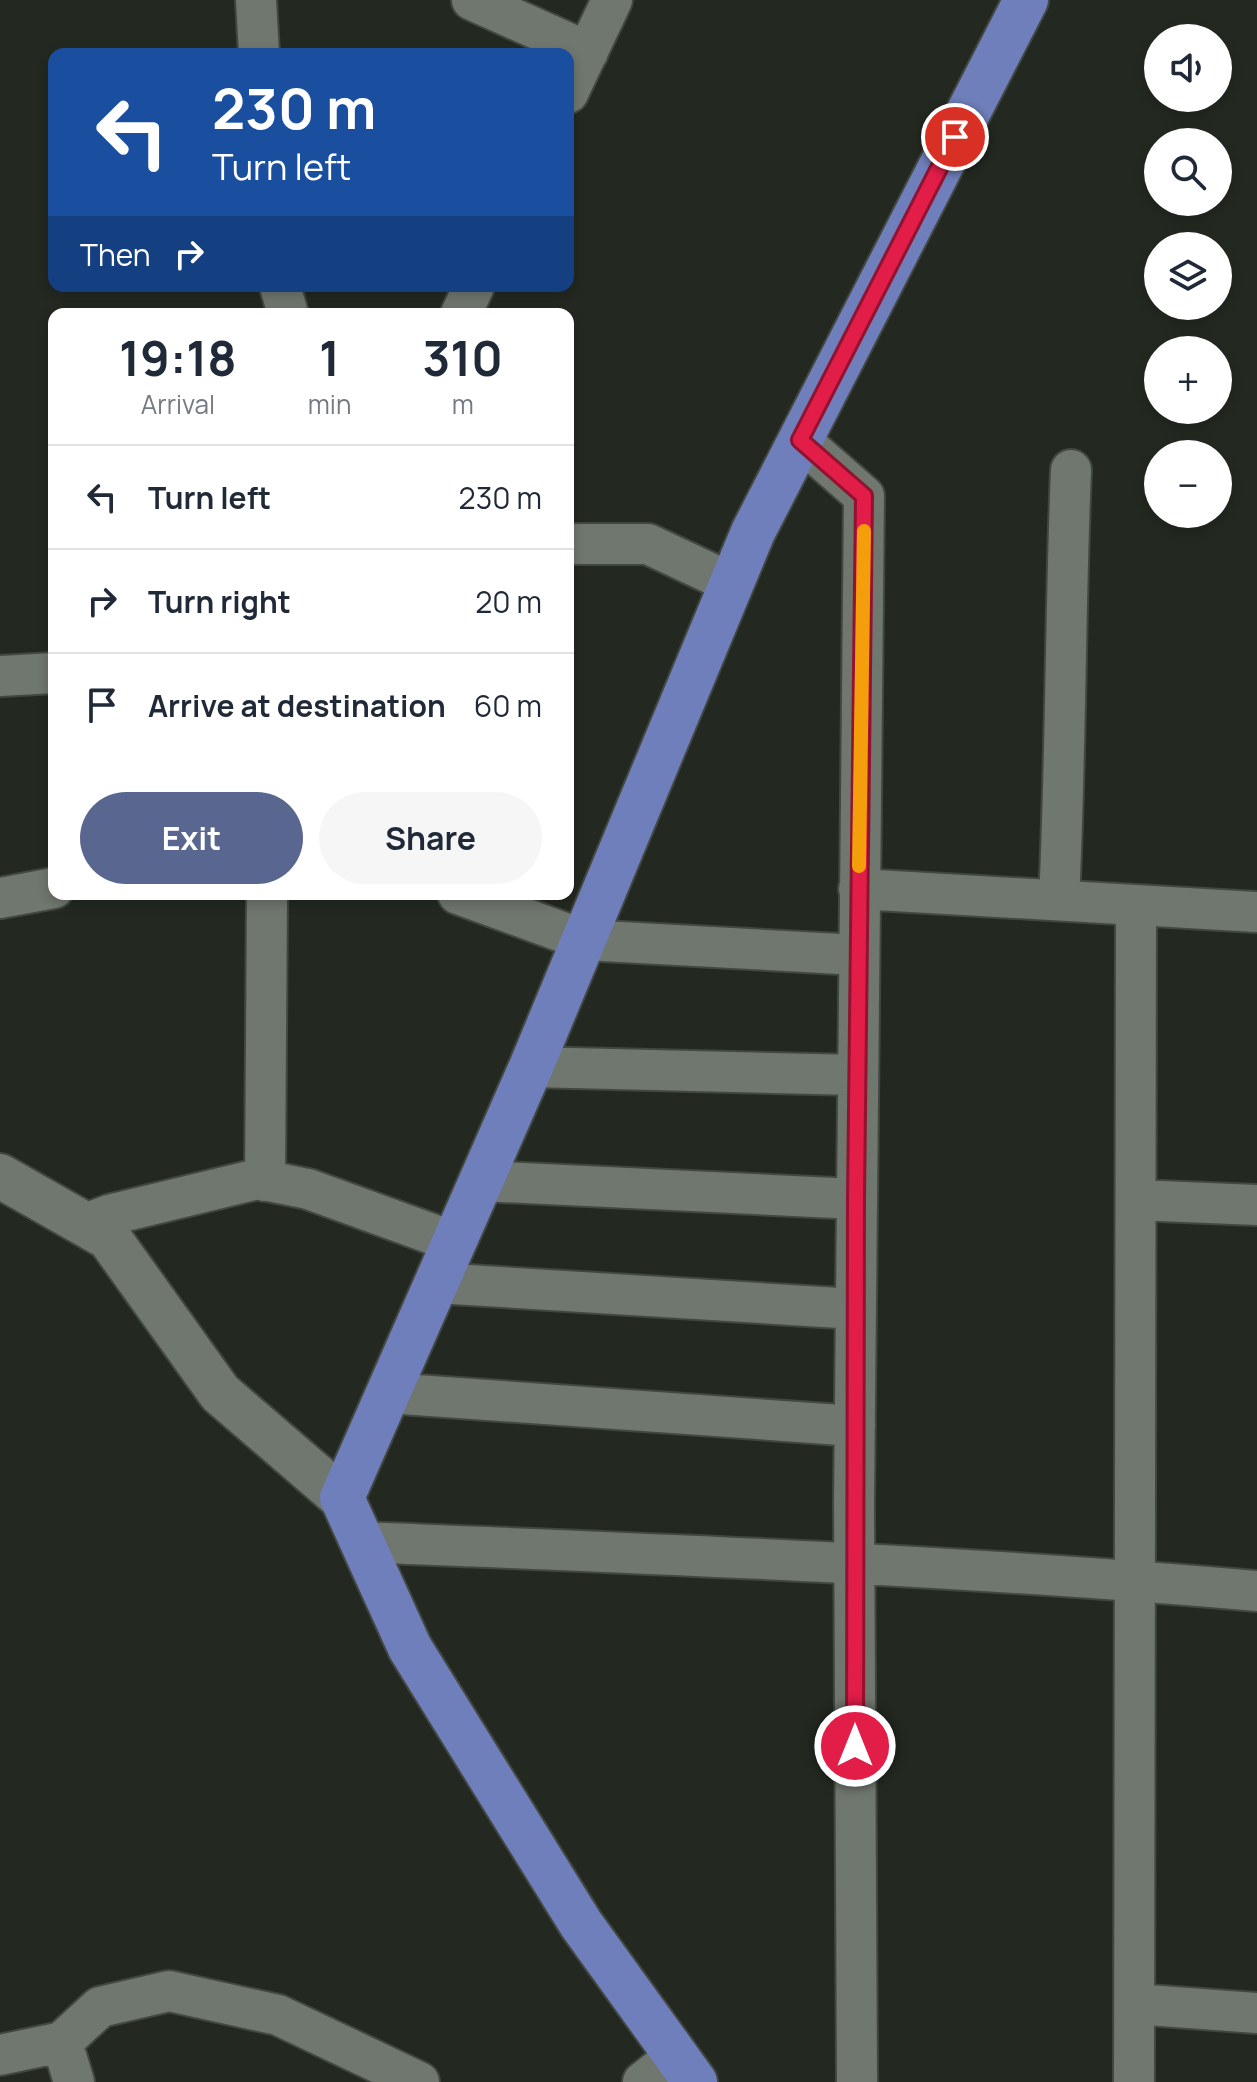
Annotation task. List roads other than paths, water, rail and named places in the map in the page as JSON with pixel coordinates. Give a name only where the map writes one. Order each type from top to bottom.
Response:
[{"type":"main road","points":[[671,2073],[410,1648],[342,1498],[531,1067],[753,532],[1026,0]]},
{"type":"street","points":[[256,0],[259,48]]},
{"type":"street","points":[[472,0],[588,52]]},
{"type":"street","points":[[574,81],[612,0]]},
{"type":"street","points":[[800,440],[864,496],[854,1562],[857,2082]]},
{"type":"street","points":[[1059,900],[1065,777],[1071,470]]},
{"type":"street","points":[[574,544],[648,544],[731,583]]},
{"type":"street","points":[[0,676],[48,673]]},
{"type":"street","points":[[0,898],[48,889]]},
{"type":"street","points":[[859,889],[1257,912]]},
{"type":"street","points":[[265,1181],[267,900]]},
{"type":"street","points":[[474,900],[584,940],[859,955]]},
{"type":"street","points":[[1134,2082],[1136,905]]},
{"type":"street","points":[[531,1067],[857,1075]]},
{"type":"street","points":[[0,1176],[109,1238],[220,1393],[342,1498]]},
{"type":"street","points":[[85,1224],[109,1215],[258,1179],[308,1189],[454,1242]]},
{"type":"street","points":[[481,1181],[856,1199]]},
{"type":"street","points":[[1136,1200],[1257,1205]]},
{"type":"street","points":[[436,1283],[856,1309]]},
{"type":"street","points":[[388,1393],[855,1426]]},
{"type":"street","points":[[361,1542],[854,1562],[1257,1591]]},
{"type":"street","points":[[0,2055],[62,2042],[100,2007],[169,1991],[278,2015],[419,2082]]},
{"type":"street","points":[[1134,2004],[1257,2013]]},
{"type":"street","points":[[62,2042],[74,2082]]}]
